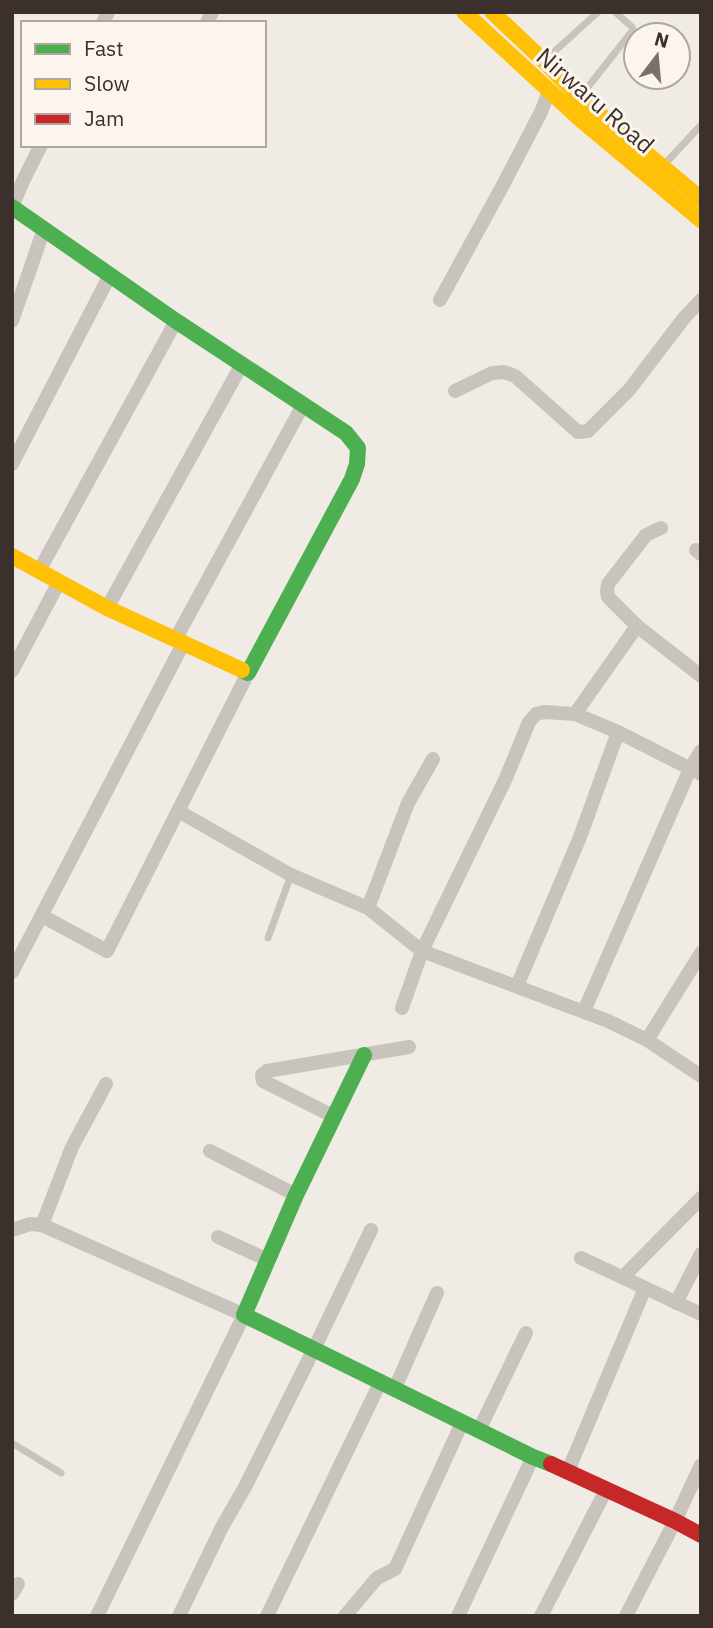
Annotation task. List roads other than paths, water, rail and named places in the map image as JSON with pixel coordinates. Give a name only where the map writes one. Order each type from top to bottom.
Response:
[{"type":"street","name":"Nirwaru Road","points":[[464,12],[549,92],[701,220]]},
{"type":"street","name":"Nirwaru Road","points":[[492,12],[580,98],[701,199]]},
{"type":"street","points":[[440,300],[503,185],[549,92]]},
{"type":"street","points":[[40,147],[12,207],[176,321],[346,433],[358,448],[352,479],[248,674],[107,951],[42,916]]},
{"type":"street","points":[[12,321],[44,229]]},
{"type":"street","points":[[12,464],[110,275]]},
{"type":"street","points":[[455,391],[492,373],[505,372],[515,376],[578,432],[588,431],[629,390],[701,300]]},
{"type":"street","points":[[39,571],[176,321]]},
{"type":"street","points":[[107,608],[242,364]]},
{"type":"street","points":[[12,972],[179,642],[303,405]]},
{"type":"street","points":[[661,528],[646,535],[608,584],[608,597],[637,626],[701,676]]},
{"type":"street","points":[[12,556],[107,608],[248,674]]},
{"type":"street","points":[[12,671],[59,582]]},
{"type":"street","points":[[575,714],[637,626]]},
{"type":"street","points":[[402,1008],[422,951],[506,778],[529,722],[536,713],[575,714],[618,732],[695,772]]},
{"type":"street","points":[[517,986],[580,837],[618,732]]},
{"type":"street","points":[[584,1011],[695,772],[701,751]]},
{"type":"street","points":[[368,908],[408,803],[433,759]]},
{"type":"street","points":[[178,811],[291,875],[368,908],[422,951],[584,1011],[647,1040],[701,1076]]},
{"type":"street","points":[[647,1040],[701,953]]},
{"type":"street","points":[[335,1116],[263,1081],[262,1075],[267,1071],[409,1047]]},
{"type":"street","points":[[97,1616],[244,1315],[296,1195],[364,1055]]},
{"type":"street","points":[[41,1225],[72,1147],[106,1084]]},
{"type":"street","points":[[210,1151],[296,1195]]},
{"type":"street","points":[[623,1278],[701,1198]]},
{"type":"street","points":[[12,1230],[30,1224],[41,1225],[244,1315],[461,1423],[701,1535]]},
{"type":"street","points":[[179,1616],[371,1230]]},
{"type":"street","points":[[218,1237],[268,1260]]},
{"type":"street","points":[[676,1303],[701,1254]]},
{"type":"street","points":[[581,1258],[701,1314]]},
{"type":"street","points":[[568,1471],[645,1288]]},
{"type":"street","points":[[267,1616],[438,1293]]},
{"type":"street","points":[[479,1430],[526,1333]]},
{"type":"street","points":[[345,1616],[377,1578],[395,1569],[461,1423]]},
{"type":"street","points":[[458,1616],[533,1457]]},
{"type":"street","points":[[626,1616],[701,1465]]},
{"type":"street","points":[[541,1616],[606,1490]]},
{"type":"lane","points":[[544,61],[598,12]]},
{"type":"lane","points":[[580,98],[632,31],[632,27],[615,12]]},
{"type":"lane","points":[[662,167],[701,125]]},
{"type":"lane","points":[[268,938],[291,875]]},
{"type":"lane","points":[[12,1443],[61,1474]]}]
